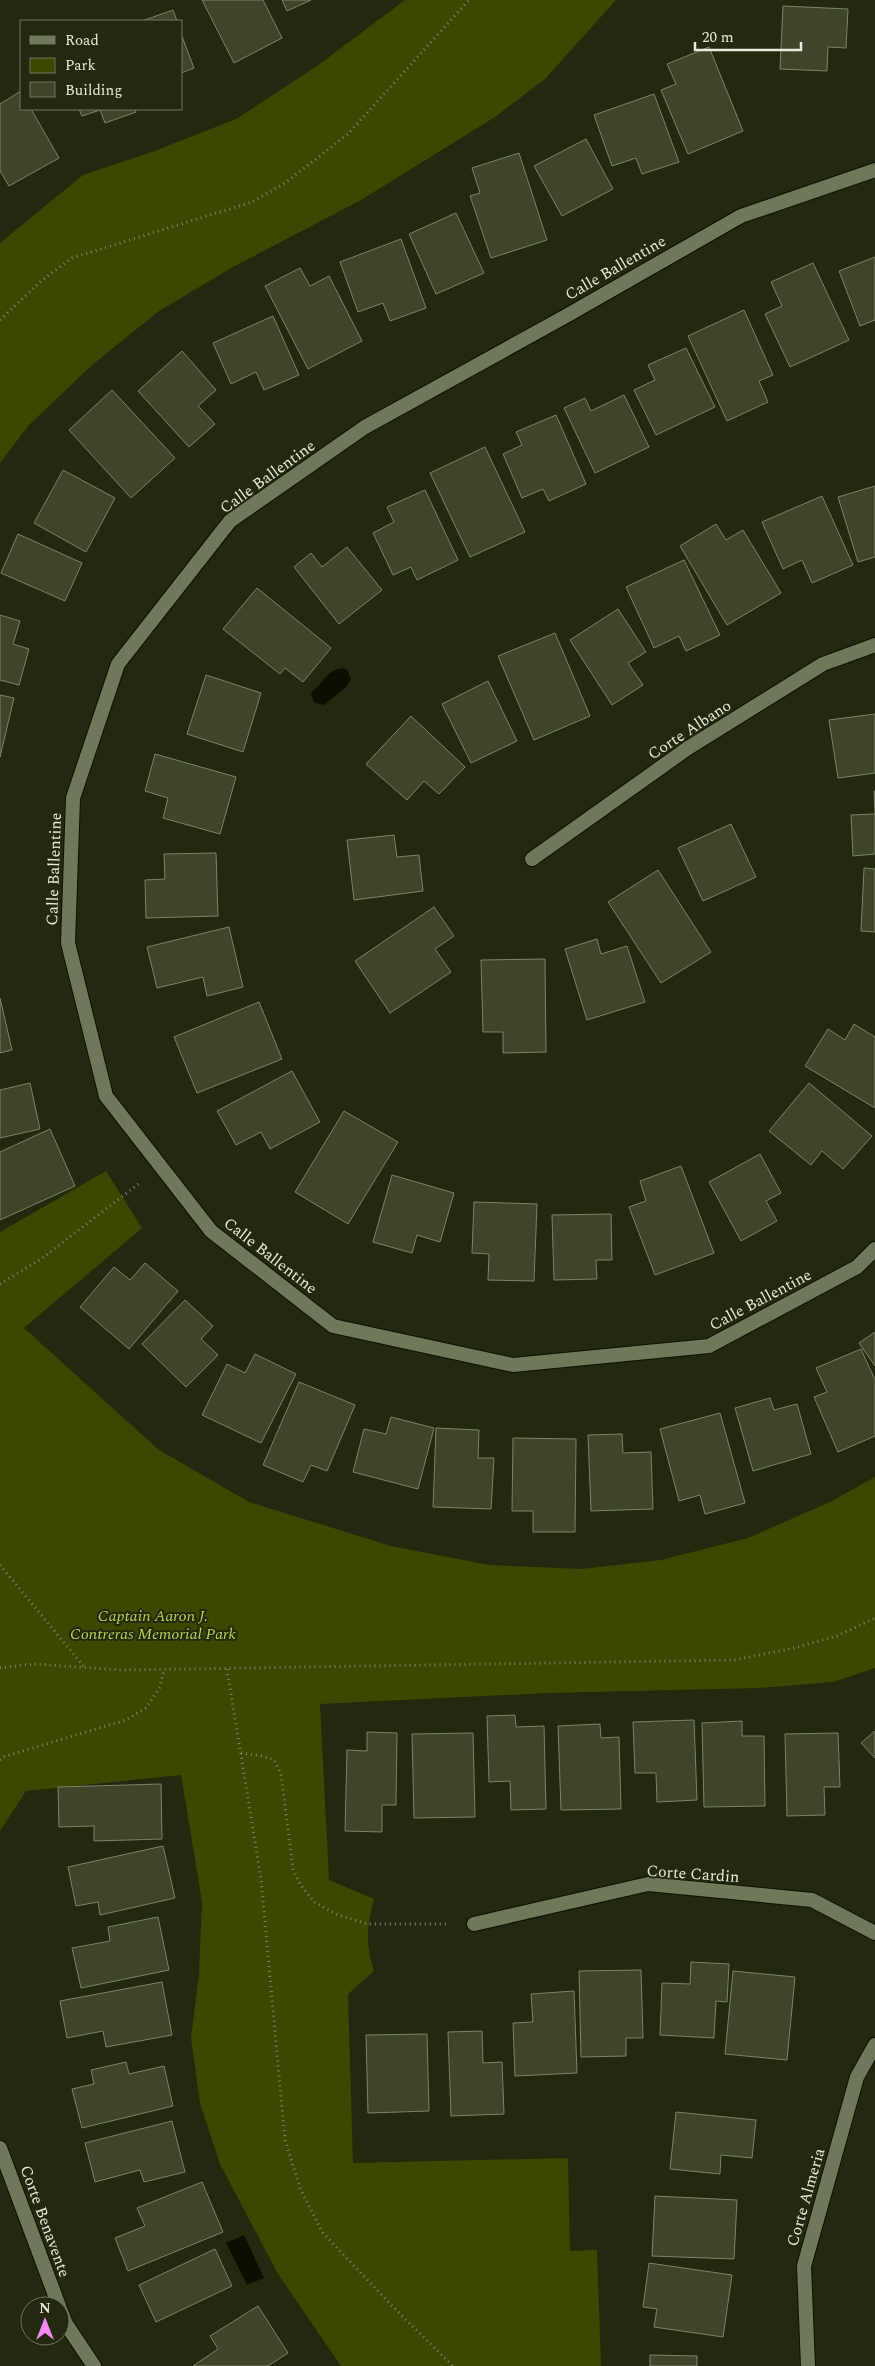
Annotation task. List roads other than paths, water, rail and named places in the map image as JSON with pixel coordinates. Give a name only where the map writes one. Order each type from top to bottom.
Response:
[{"type":"street","name":"Calle Ballentine","points":[[875,170],[741,216],[566,316],[365,427],[230,522],[118,664],[74,798],[68,943],[106,1096],[211,1231],[333,1326],[513,1365],[709,1346],[857,1267],[875,1249]]},
{"type":"street","name":"Corte Albano","points":[[532,859],[688,748],[823,664],[875,645]]},
{"type":"street","name":"Corte Cardin","points":[[474,1924],[648,1884],[812,1900],[875,1932]]},
{"type":"street","name":"Corte Almeria","points":[[808,2366],[804,2266],[857,2077],[875,2045]]},
{"type":"street","name":"Corte Benavente","points":[[0,2148],[55,2296]]},
{"type":"street","name":"Corte Benavente","points":[[70,2330],[94,2366]]},
{"type":"park label","name":"Captain Aaron J. Contreras Memorial Park","points":[[153,1624]]}]
